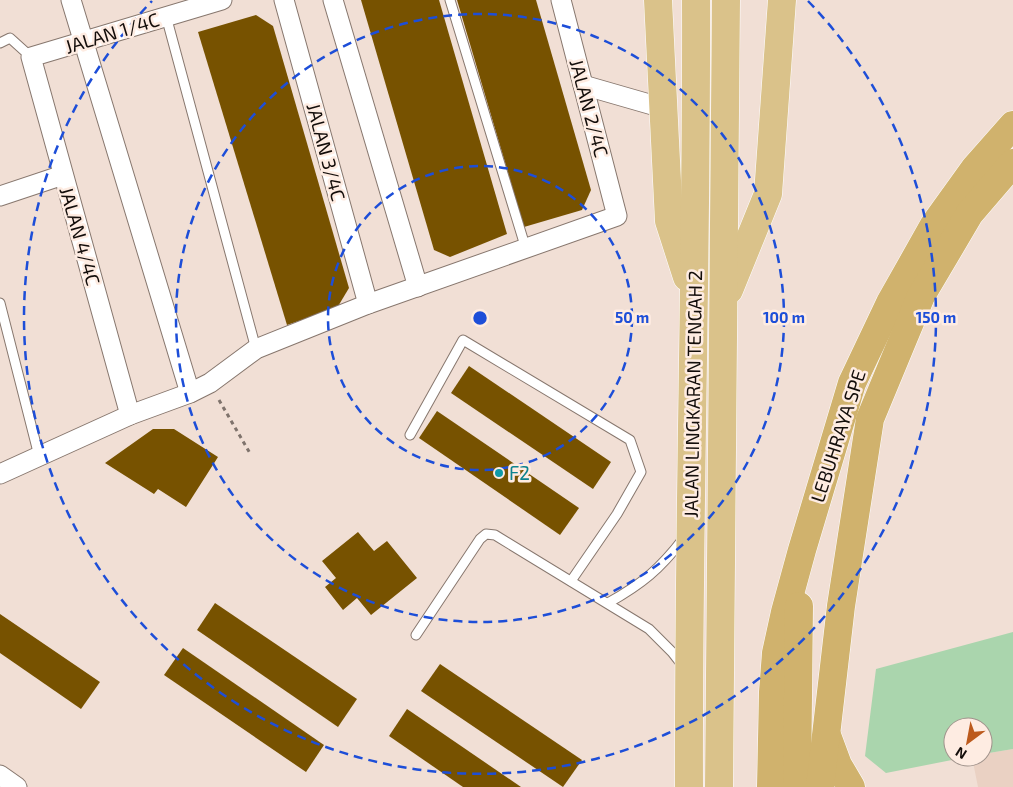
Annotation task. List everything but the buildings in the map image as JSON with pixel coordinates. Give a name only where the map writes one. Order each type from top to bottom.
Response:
[{"type":"highway","points":[[658,0],[669,221],[694,302]]},
{"type":"highway","name":"JALAN LINGKARAN TENGAH 2","points":[[689,787],[696,0]]},
{"type":"highway","name":"JALAN LINGKARAN TENGAH 2","points":[[719,787],[726,0]]},
{"type":"highway","points":[[724,303],[768,194],[782,0]]},
{"type":"highway","name":"LEBUHRAYA SPE","points":[[771,787],[773,692],[776,653],[802,550],[852,383],[890,303],[934,225],[974,168],[1013,125]]},
{"type":"highway","name":"LEBUHRAYA SPE","points":[[820,787],[841,606],[870,419],[921,296],[970,214],[1013,163]]},
{"type":"highway","points":[[797,787],[798,644],[802,550]]},
{"type":"highway","points":[[827,737],[838,765],[851,787]]},
{"type":"street","points":[[71,0],[190,393]]},
{"type":"street","name":"JALAN 1/4C","points":[[31,57],[222,0]]},
{"type":"street","name":"JALAN 3/4C","points":[[284,0],[368,304]]},
{"type":"street","points":[[333,0],[418,287]]},
{"type":"street","name":"JALAN 2/4C","points":[[526,249],[617,216],[561,0]]},
{"type":"street","name":"JALAN 4/4C","points":[[31,57],[130,415]]},
{"type":"street","points":[[583,85],[663,108]]},
{"type":"street","points":[[0,196],[63,175]]},
{"type":"street","points":[[0,474],[130,415],[190,393],[210,383],[256,349],[368,304],[526,249]]},
{"type":"street","points":[[0,775],[17,787]]},
{"type":"lane","points":[[450,0],[526,249]]},
{"type":"lane","points":[[166,16],[256,349]]},
{"type":"lane","points":[[0,43],[10,38],[31,57]]},
{"type":"lane","points":[[0,303],[39,456]]},
{"type":"lane","points":[[410,435],[463,340],[630,440],[641,472],[617,514],[571,581]]},
{"type":"lane","points":[[608,603],[649,578],[692,528]]},
{"type":"lane","points":[[416,635],[480,539],[486,534],[495,535],[649,629],[672,652],[689,674]]},
{"type":"path","points":[[210,383],[251,455]]},
{"type":"shaded area","points":[[1013,749],[1013,787],[978,787],[974,767],[993,767],[993,752]]},
{"type":"green space","points":[[1013,632],[1013,749],[993,752],[993,717],[943,717],[943,762],[886,773],[865,756],[876,669]]},
{"type":"place","name":"F2","points":[[499,473]]}]
